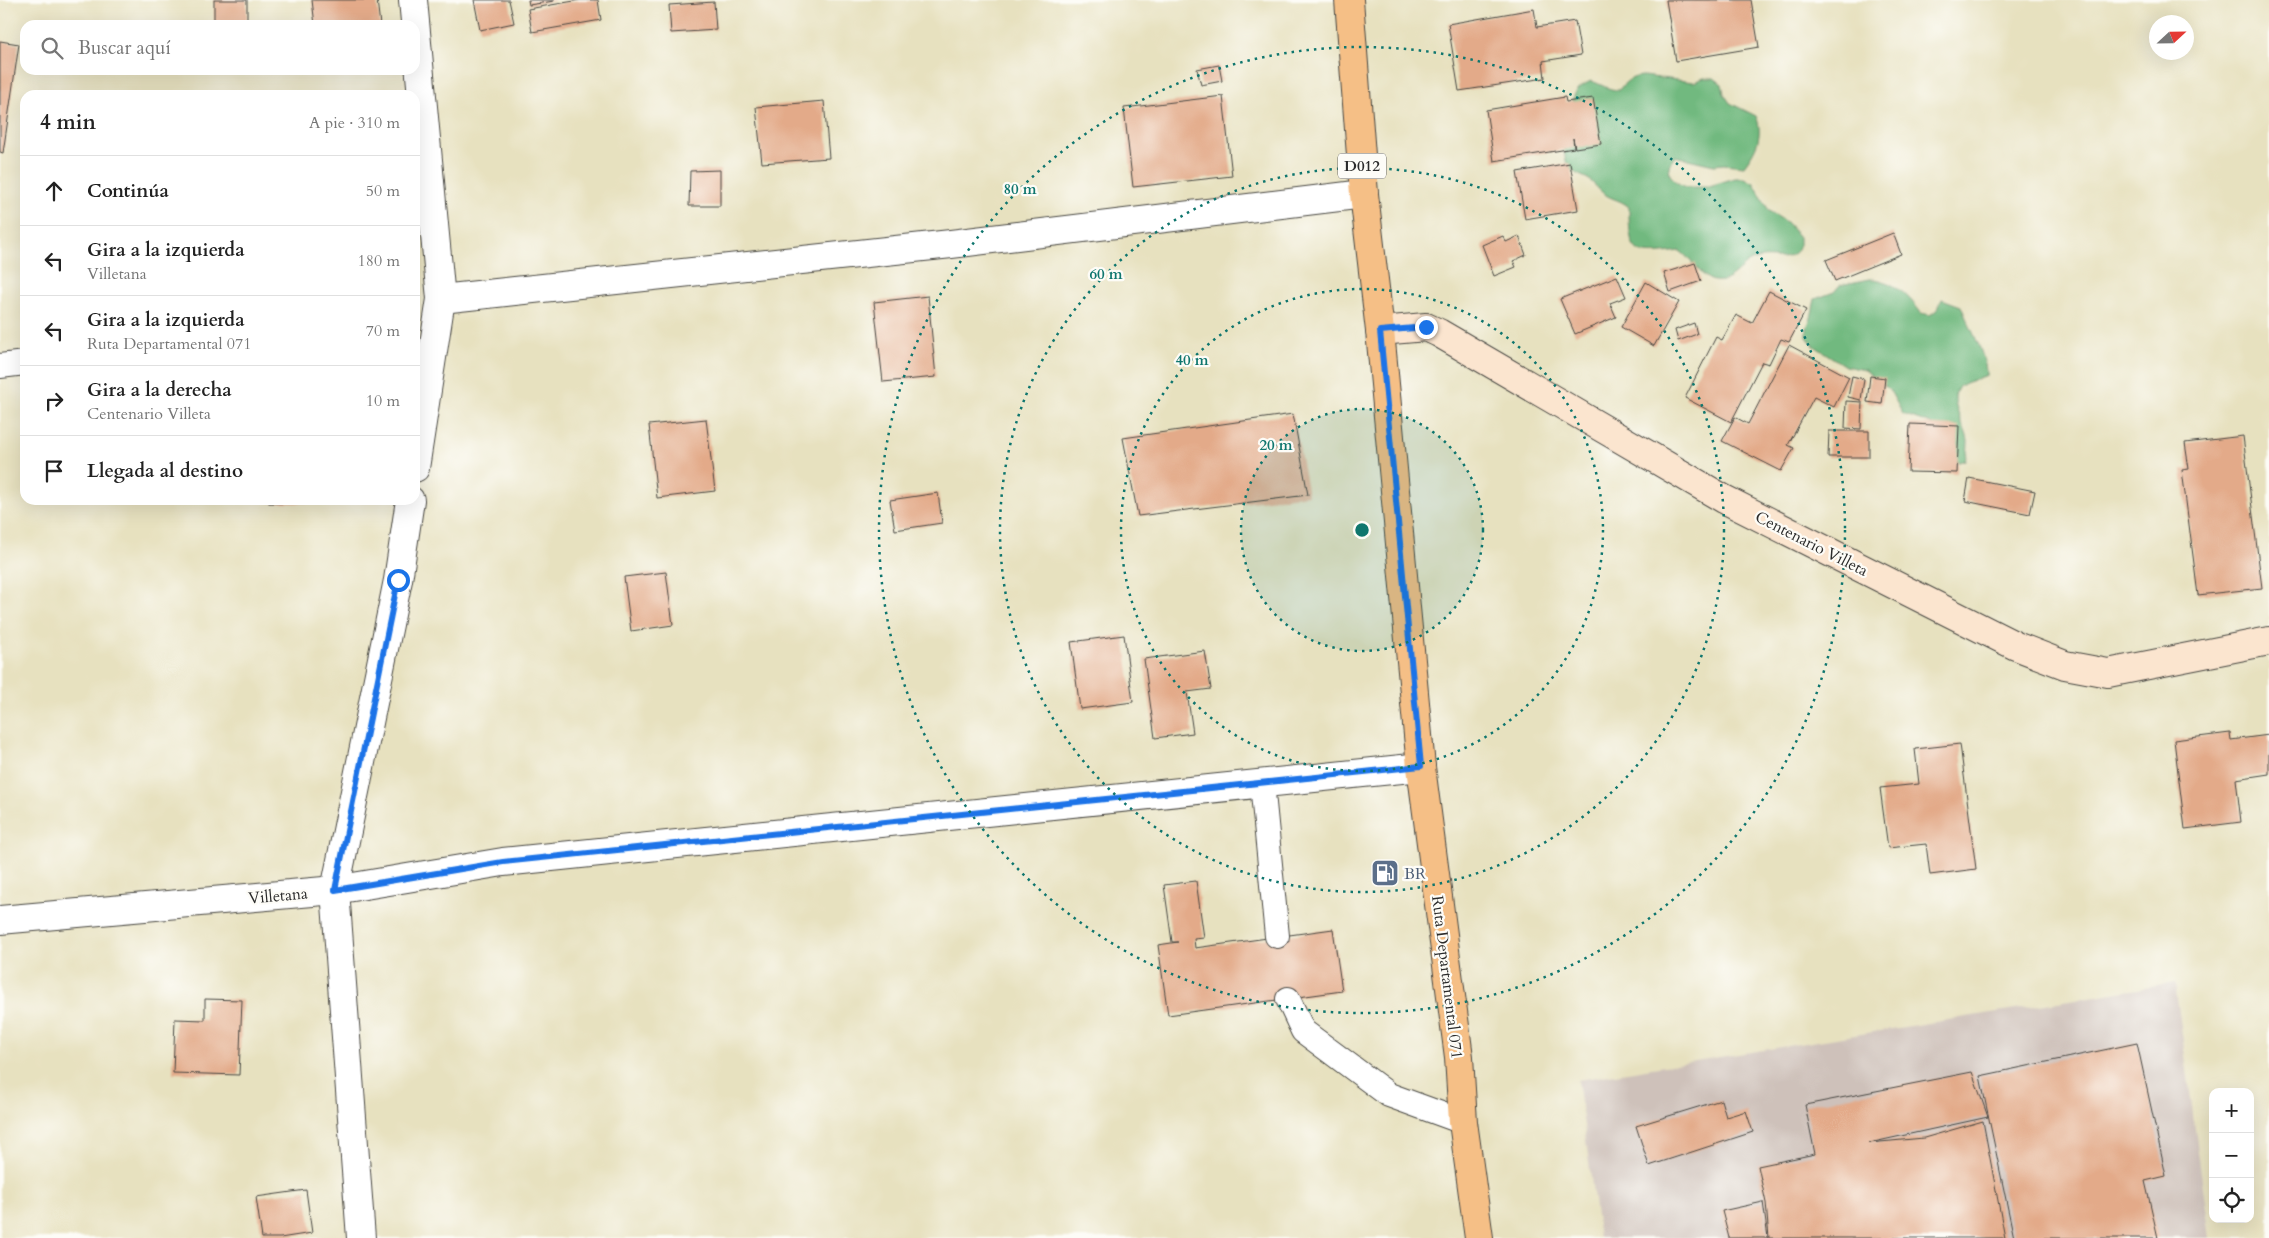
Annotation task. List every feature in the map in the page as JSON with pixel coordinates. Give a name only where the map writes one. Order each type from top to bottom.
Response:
[{"type":"main road","name":"Ruta Departamental 071","points":[[1350,0],[1364,194],[1380,331],[1421,766],[1459,1057],[1463,1122],[1479,1238]]},
{"type":"main road","name":"Centenario Villeta","points":[[1380,331],[1426,327],[1439,333],[1724,499],[2016,646],[2065,664],[2108,673],[2269,641]]},
{"type":"street","points":[[413,0],[415,20]]},
{"type":"street","points":[[420,75],[441,299],[420,436]]},
{"type":"street","points":[[441,299],[951,244],[1364,194]]},
{"type":"street","points":[[361,1238],[335,890],[398,580],[409,505]]},
{"type":"street","name":"Villetana","points":[[0,920],[335,890],[503,862],[1421,766]]},
{"type":"lane","points":[[0,366],[20,363]]},
{"type":"lane","points":[[1262,783],[1277,936]]},
{"type":"lane","points":[[1288,999],[1302,1031],[1389,1095],[1463,1122]]},
{"type":"shaded area","points":[[2175,983],[2210,1238],[1599,1238],[1578,1080]]},
{"type":"green space","points":[[1643,76],[1694,82],[1704,78],[1714,78],[1722,84],[1724,94],[1730,103],[1756,116],[1759,130],[1758,142],[1744,166],[1714,165],[1675,156],[1669,165],[1670,175],[1676,182],[1685,187],[1706,187],[1735,178],[1745,178],[1754,183],[1769,211],[1786,222],[1799,237],[1799,248],[1783,258],[1760,258],[1754,260],[1724,281],[1707,278],[1680,251],[1653,254],[1637,250],[1630,235],[1629,207],[1601,192],[1588,179],[1572,170],[1565,159],[1564,152],[1574,96],[1584,84],[1591,81],[1619,90],[1629,80]]},
{"type":"green space","points":[[1870,279],[1893,285],[1921,313],[1930,315],[1938,309],[1942,299],[1961,306],[1981,350],[1986,368],[1986,376],[1963,384],[1955,394],[1956,407],[1968,441],[1965,460],[1956,463],[1931,424],[1903,414],[1889,389],[1865,370],[1845,366],[1813,345],[1807,337],[1807,327],[1815,299],[1834,292],[1840,285]]},
{"type":"building","points":[[214,0],[247,0],[247,20],[214,20]]},
{"type":"building","points":[[312,0],[377,0],[379,20],[314,20]]},
{"type":"building","points":[[474,0],[509,0],[514,23],[480,30]]},
{"type":"building","points":[[528,0],[554,0],[554,1],[529,5]]},
{"type":"building","points":[[580,0],[598,0],[601,20],[532,32],[528,9]]},
{"type":"building","points":[[1666,0],[1751,0],[1759,47],[1676,61]]},
{"type":"building","points":[[714,2],[716,30],[671,33],[669,5]]},
{"type":"building","points":[[1534,9],[1537,27],[1575,21],[1581,55],[1543,61],[1545,78],[1459,91],[1448,24]]},
{"type":"building","points":[[0,41],[19,44],[3,153],[0,152]]},
{"type":"building","points":[[1219,65],[1222,81],[1201,85],[1197,69]]},
{"type":"building","points":[[1223,96],[1232,176],[1133,187],[1124,108]]},
{"type":"building","points":[[1565,97],[1566,102],[1593,98],[1601,144],[1575,148],[1573,138],[1574,148],[1494,161],[1486,110]]},
{"type":"building","points":[[824,101],[829,158],[762,163],[756,107]]},
{"type":"building","points":[[1570,163],[1578,210],[1525,219],[1517,172]]},
{"type":"building","points":[[720,170],[720,206],[689,206],[690,171]]},
{"type":"building","points":[[1893,233],[1901,254],[1835,281],[1826,260]]},
{"type":"building","points":[[1503,236],[1506,242],[1519,236],[1526,255],[1513,261],[1516,267],[1494,276],[1482,245]]},
{"type":"building","points":[[1695,263],[1701,281],[1670,292],[1664,273]]},
{"type":"building","points":[[1617,276],[1626,297],[1610,303],[1616,317],[1575,334],[1560,299]]},
{"type":"building","points":[[1646,282],[1679,302],[1654,346],[1621,327]]},
{"type":"building","points":[[1769,291],[1806,310],[1789,342],[1781,339],[1769,364],[1762,362],[1731,422],[1685,398],[1716,337],[1722,340],[1736,315],[1752,323]]},
{"type":"building","points":[[928,296],[936,377],[883,382],[874,302]]},
{"type":"building","points":[[1694,323],[1697,334],[1678,341],[1675,330]]},
{"type":"building","points":[[1789,345],[1849,377],[1834,407],[1814,397],[1788,445],[1794,448],[1781,471],[1722,441],[1735,417],[1748,424]]},
{"type":"building","points":[[1852,376],[1864,379],[1861,400],[1848,397]]},
{"type":"building","points":[[1870,376],[1885,378],[1882,404],[1867,402]]},
{"type":"building","points":[[1846,401],[1862,402],[1861,429],[1845,428]]},
{"type":"building","points":[[1293,414],[1308,495],[1138,516],[1123,438]]},
{"type":"building","points":[[706,419],[715,491],[657,498],[649,425]]},
{"type":"building","points":[[1910,424],[1959,426],[1957,473],[1908,472]]},
{"type":"building","points":[[1829,431],[1869,431],[1869,457],[1828,457]]},
{"type":"building","points":[[2243,436],[2262,588],[2198,595],[2182,470],[2189,469],[2185,443]]},
{"type":"building","points":[[1969,478],[2035,491],[2030,514],[1965,501]]},
{"type":"building","points":[[938,493],[942,523],[895,530],[890,500]]},
{"type":"building","points":[[666,572],[673,625],[631,631],[624,577]]},
{"type":"building","points":[[1124,635],[1133,702],[1080,709],[1071,642]]},
{"type":"building","points":[[1205,651],[1211,689],[1187,692],[1193,733],[1155,738],[1144,659]]},
{"type":"building","points":[[2230,733],[2231,740],[2269,735],[2269,774],[2236,779],[2241,822],[2185,829],[2174,740]]},
{"type":"building","points":[[1960,744],[1976,869],[1930,875],[1926,844],[1888,848],[1880,788],[1919,784],[1915,749]]},
{"type":"building","points":[[1196,881],[1204,938],[1194,939],[1195,948],[1333,929],[1342,991],[1168,1015],[1158,945],[1178,942],[1172,942],[1164,885]]},
{"type":"building","points":[[205,999],[242,1000],[239,1075],[173,1073],[175,1019],[205,1020]]},
{"type":"building","points":[[2137,1043],[2166,1176],[2145,1181],[2158,1238],[2014,1238],[1980,1076]]},
{"type":"building","points":[[1972,1072],[1988,1117],[1869,1143],[1924,1138],[1983,1121],[2005,1238],[1769,1238],[1766,1203],[1758,1166],[1815,1154],[1805,1105]]},
{"type":"building","points":[[1721,1100],[1726,1117],[1746,1111],[1753,1132],[1649,1166],[1636,1126]]},
{"type":"building","points":[[306,1190],[312,1233],[280,1238],[262,1238],[256,1197]]},
{"type":"building","points":[[1763,1202],[1768,1238],[1729,1238],[1722,1211]]},
{"type":"place","name":"BR","points":[[1385,873]]},
{"type":"route","points":[[398,580],[335,890],[503,862],[1421,766],[1380,331],[1426,327]]}]
